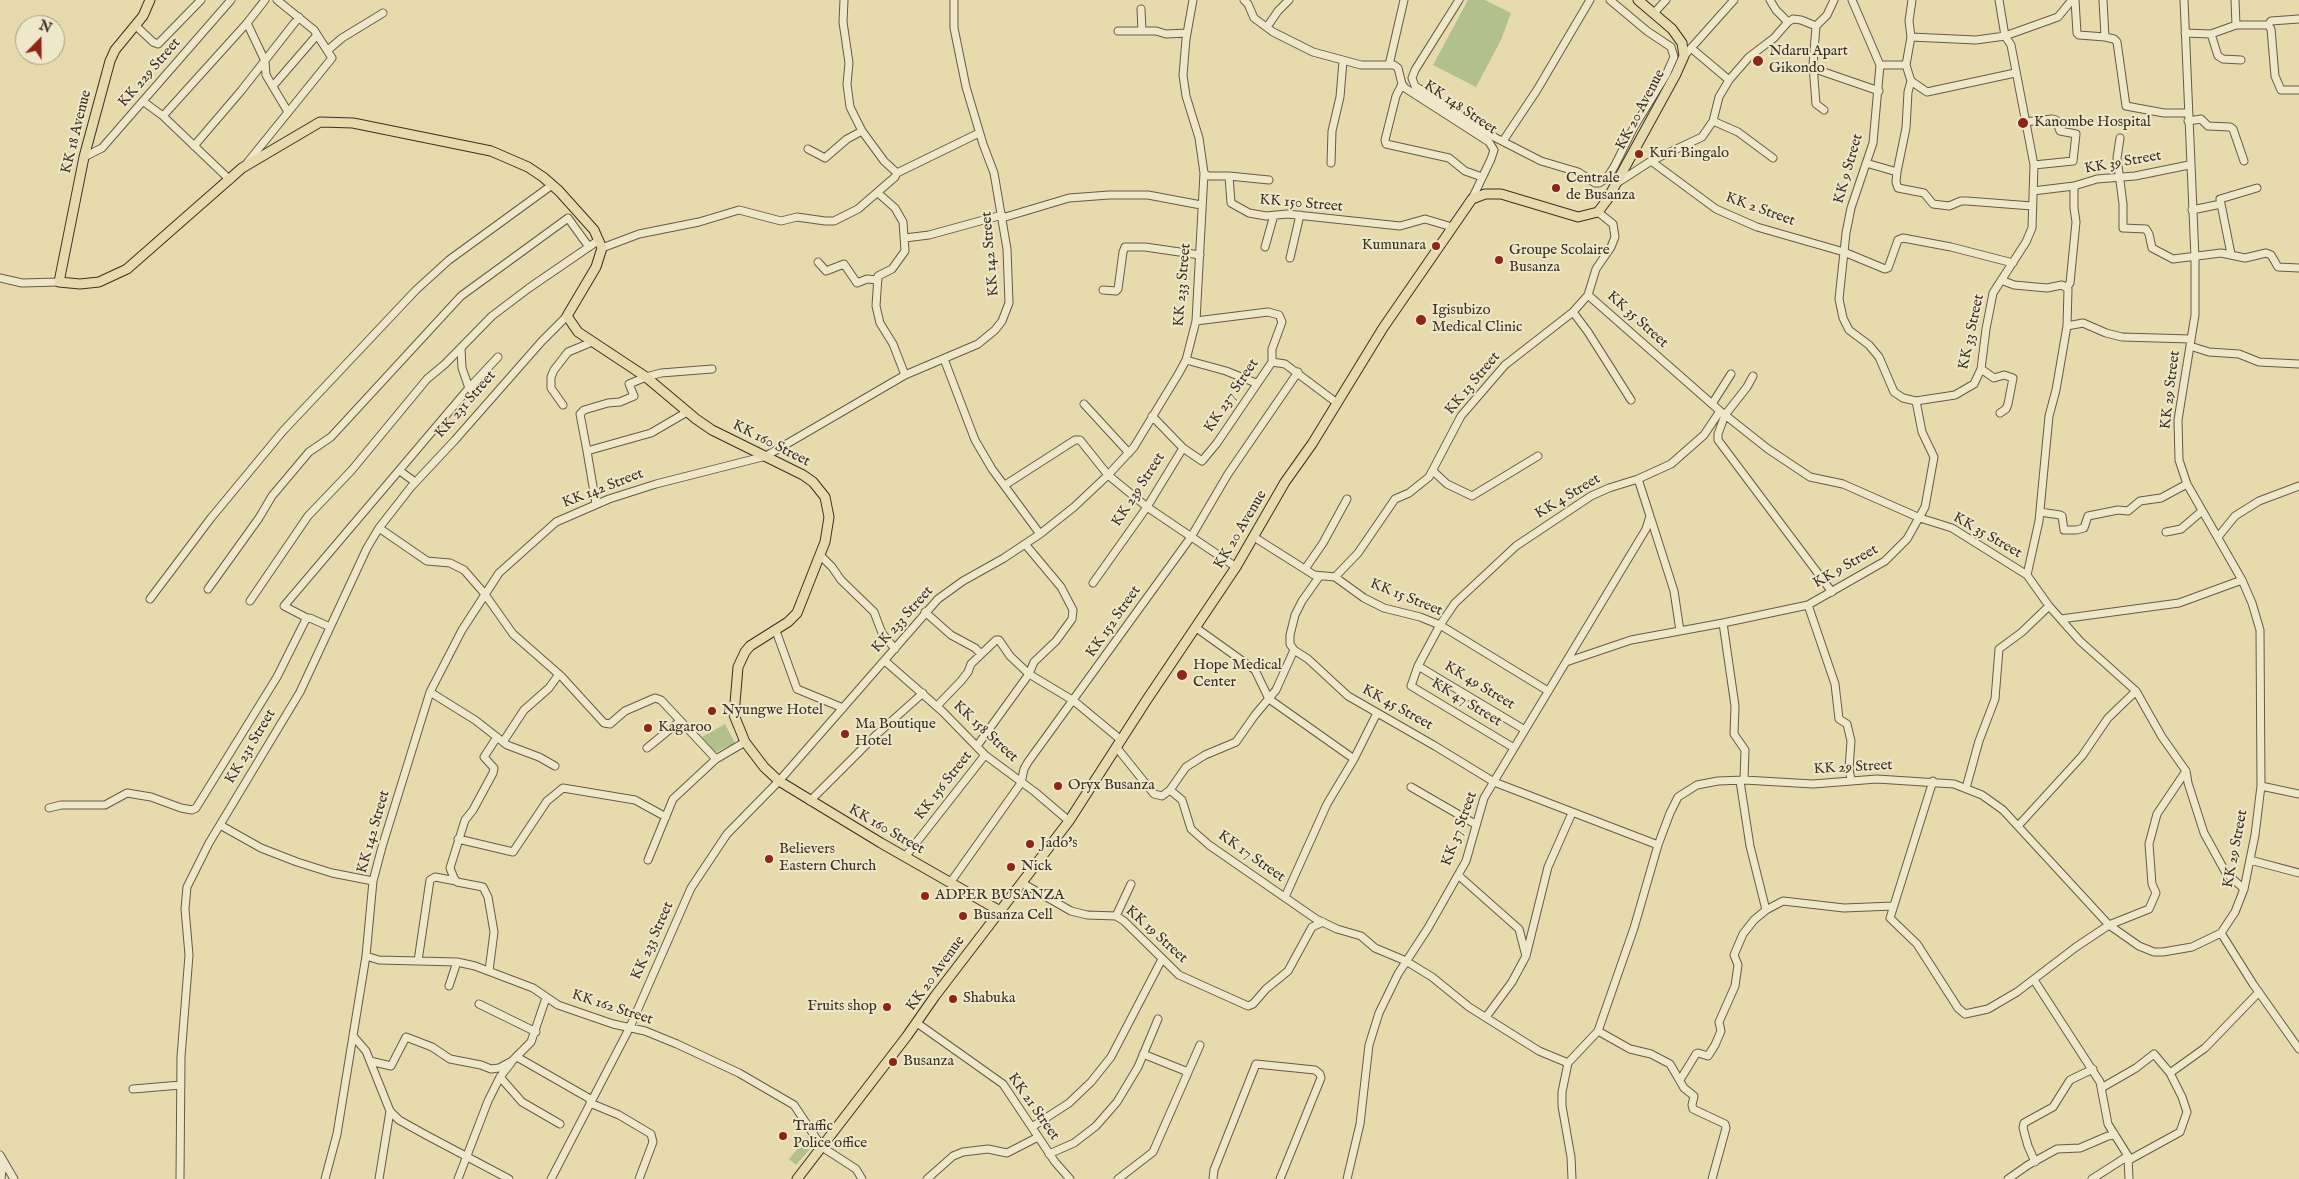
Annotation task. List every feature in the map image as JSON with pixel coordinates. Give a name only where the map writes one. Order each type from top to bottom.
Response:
[{"type":"main road","name":"KK 18 Avenue","points":[[60,282],[84,157],[110,61],[115,50],[136,26],[148,8],[150,0]]},
{"type":"main road","points":[[1638,0],[1680,39],[1684,47],[1684,56]]},
{"type":"main road","name":"KK 20 Avenue","points":[[1598,212],[1616,183],[1684,56]]},
{"type":"main road","points":[[60,282],[80,284],[99,282],[127,269],[242,168],[313,125],[328,121],[353,122],[491,151],[528,167],[552,185],[594,230],[600,244]]},
{"type":"main road","points":[[1472,198],[1485,194],[1501,194],[1578,217],[1598,212]]},
{"type":"main road","name":"KK 20 Avenue","points":[[797,1179],[1069,820],[1236,567],[1286,482],[1383,328],[1472,198]]},
{"type":"main road","name":"KK 231 Street","points":[[567,316],[596,266],[600,244]]},
{"type":"main road","name":"KK 160 Street","points":[[567,316],[578,332],[646,377],[687,412],[712,430],[766,456],[813,482],[825,497],[829,511],[828,528],[820,556],[797,612],[793,618],[776,631],[750,646],[738,667],[734,715],[745,742],[759,761],[779,781],[905,857],[1000,911]]},
{"type":"street","points":[[136,26],[152,42],[161,43],[201,0]]},
{"type":"street","name":"KK 229 Street","points":[[84,157],[102,148],[231,0]]},
{"type":"street","points":[[163,116],[247,24],[265,0]]},
{"type":"street","points":[[242,168],[331,62],[332,58],[317,35],[299,16],[278,0]]},
{"type":"street","points":[[844,0],[843,22],[849,63],[848,97],[850,107],[862,131],[884,161],[896,173]]},
{"type":"street","name":"KK 142 Street","points":[[325,1179],[337,1134],[366,956],[374,881],[430,692],[462,630],[484,593],[509,562],[556,522],[596,504],[679,477],[732,466],[766,456],[904,375],[978,344],[995,330],[1007,311],[1009,303],[1009,262],[1002,217],[994,173],[979,133],[966,87],[954,28],[954,0]]},
{"type":"street","name":"KK 233 Street","points":[[551,1179],[630,1027],[696,881],[727,834],[779,781],[938,599],[963,581],[1040,534],[1074,507],[1129,454],[1186,360],[1196,321],[1204,173],[1198,138],[1184,82],[1183,58],[1193,0]]},
{"type":"street","points":[[1244,0],[1254,18],[1278,36],[1297,45],[1343,61],[1361,65],[1389,64],[1404,0]]},
{"type":"street","points":[[1266,27],[1289,0]]},
{"type":"street","points":[[1459,0],[1415,70],[1413,82],[1424,92],[1503,141],[1541,161],[1580,173],[1595,182],[1607,178],[1634,127],[1672,64],[1674,51],[1610,0]]},
{"type":"street","points":[[1503,141],[1537,90],[1590,0]]},
{"type":"street","points":[[1654,13],[1666,0]]},
{"type":"street","points":[[1684,56],[1734,0]]},
{"type":"street","points":[[1770,0],[1776,10],[1788,22]]},
{"type":"street","points":[[1824,110],[1816,104],[1813,65],[1816,26],[1827,15],[1834,0]]},
{"type":"street","name":"KK 9 Street","points":[[1566,662],[1632,640],[1724,624],[1808,605],[1885,561],[1903,544],[1920,518],[1929,492],[1934,457],[1922,432],[1916,401],[1903,398],[1894,392],[1879,357],[1868,345],[1849,330],[1843,318],[1839,299],[1851,208],[1873,143],[1880,65],[1852,0]]},
{"type":"street","points":[[1912,0],[1909,21],[1911,37],[1906,65],[1911,81],[1908,92],[1906,128],[1897,172],[1896,182],[1898,188],[1924,193],[1933,204],[1949,206],[1961,201],[1967,201],[2032,206]]},
{"type":"street","name":"KK 33 Street","points":[[1916,401],[1955,395],[1974,384],[1981,369],[1993,293],[2032,228],[2034,165],[2024,122],[2011,45],[2005,36],[1999,0]]},
{"type":"street","points":[[1911,37],[1976,40],[2005,36],[2058,17],[2072,0]]},
{"type":"street","points":[[2075,0],[2077,33],[2081,36],[2114,39],[2117,42],[2126,106],[2201,119],[2208,126],[2230,127],[2233,129],[2244,161]]},
{"type":"street","points":[[2103,0],[2105,37]]},
{"type":"street","name":"KK 29 Street","points":[[1568,1063],[1598,1031],[1636,922],[1658,845],[1674,805],[1686,790],[1708,782],[1742,780],[1796,785],[1877,778],[1933,782],[1966,788],[1993,803],[2018,826],[2109,925],[2130,941],[2154,952],[2192,947],[2221,934],[2235,912],[2244,889],[2250,860],[2261,786],[2260,630],[2252,603],[2242,580],[2187,484],[2179,460],[2178,420],[2195,315],[2195,258],[2189,165],[2184,0]]},
{"type":"street","points":[[2235,0],[2236,26]]},
{"type":"street","points":[[1141,9],[1142,31]]},
{"type":"street","points":[[328,50],[342,38],[383,13]]},
{"type":"street","points":[[194,146],[299,16]]},
{"type":"street","points":[[1616,183],[1651,160],[1664,156],[1702,137],[1713,121],[1719,97],[1728,80],[1749,57],[1774,38],[1788,22],[1797,19],[1816,26]]},
{"type":"street","points":[[2185,33],[2211,34],[2236,26],[2268,25],[2270,21],[2299,19]]},
{"type":"street","points":[[247,24],[264,61],[266,75],[288,112]]},
{"type":"street","points":[[2268,25],[2271,29],[2275,76],[2281,90],[2299,90]]},
{"type":"street","points":[[1118,31],[1166,34],[1187,33]]},
{"type":"street","points":[[2211,34],[2220,58],[2241,60]]},
{"type":"street","points":[[273,86],[317,35]]},
{"type":"street","points":[[1691,48],[1728,80]]},
{"type":"street","points":[[1331,163],[1332,131],[1340,97],[1343,61]]},
{"type":"street","name":"KK 148 Street","points":[[1389,64],[1398,68],[1402,84],[1489,142],[1494,150],[1472,198]]},
{"type":"street","points":[[1813,65],[1818,70],[1878,92]]},
{"type":"street","points":[[1880,65],[1906,65]]},
{"type":"street","points":[[1911,81],[1927,92],[2015,73]]},
{"type":"street","points":[[1402,84],[1396,96],[1384,140],[1386,144],[1449,158],[1465,171],[1482,177]]},
{"type":"street","points":[[144,102],[163,116],[230,180]]},
{"type":"street","points":[[2024,122],[2052,119],[2056,120],[2060,131],[2076,134],[2075,157],[2073,161],[2034,165]]},
{"type":"street","points":[[1713,121],[1738,132],[1773,158]]},
{"type":"street","points":[[808,149],[825,158],[847,139],[862,131]]},
{"type":"street","points":[[250,601],[308,516],[351,471],[427,379],[492,316],[589,247],[639,234],[699,222],[739,210],[781,220],[797,217],[825,222],[834,221],[858,209],[895,177],[896,173],[979,133]]},
{"type":"street","points":[[2120,138],[2118,158],[2123,228],[2146,230],[2149,234],[2152,248],[2169,258],[2195,258],[2212,254],[2231,254],[2245,258],[2269,253],[2278,267],[2299,268]]},
{"type":"street","name":"KK 2 Street","points":[[1651,160],[1716,209],[1776,233],[1786,234],[1844,252],[1887,269],[1898,240],[1904,238],[1951,247],[2012,263]]},
{"type":"street","points":[[1866,163],[1897,172]]},
{"type":"street","name":"KK 39 Street","points":[[2032,191],[2074,186],[2120,175],[2135,176],[2189,165]]},
{"type":"street","points":[[1204,173],[1208,176],[1269,180]]},
{"type":"street","name":"KK 150 Street","points":[[1229,176],[1231,203],[1249,213],[1266,216],[1300,215],[1400,226],[1407,226],[1425,220],[1452,227]]},
{"type":"street","points":[[150,599],[212,518],[283,431],[416,290],[449,260],[552,185]]},
{"type":"street","points":[[2027,575],[2040,512],[2049,416],[2056,390],[2067,326],[2067,287],[2070,283],[2076,222],[2074,186]]},
{"type":"street","points":[[2231,254],[2220,199],[2257,188]]},
{"type":"street","points":[[878,193],[895,208],[902,218],[906,238],[903,255],[892,269],[879,276],[876,306],[880,323],[893,344],[904,375]]},
{"type":"street","points":[[906,238],[929,235],[1070,198],[1148,194],[1201,205]]},
{"type":"street","points":[[2192,210],[2221,204]]},
{"type":"street","name":"KK 13 Street","points":[[1334,577],[1358,553],[1395,499],[1423,484],[1433,471],[1460,416],[1505,365],[1573,312],[1588,295],[1596,269],[1611,248],[1615,237],[1613,224],[1598,212]]},
{"type":"street","points":[[1265,247],[1274,215]]},
{"type":"street","points":[[1290,258],[1300,215]]},
{"type":"street","points":[[208,589],[259,518],[272,496],[309,452],[331,437],[460,296],[568,218],[589,247]]},
{"type":"street","points":[[1103,290],[1116,291],[1118,289],[1122,252],[1125,247],[1145,247],[1200,255]]},
{"type":"street","points":[[818,262],[826,271],[844,264],[857,283],[867,279],[878,280]]},
{"type":"street","points":[[0,278],[22,283],[60,282]]},
{"type":"street","points":[[2001,280],[2022,286],[2047,288],[2062,285],[2067,287]]},
{"type":"street","name":"KK 35 Street","points":[[1588,295],[1722,413],[1768,449],[1810,477],[1844,484],[1920,518],[1952,528],[2027,575],[2049,606],[2080,641],[2136,691],[2162,737],[2186,771],[2204,833],[2226,873],[2244,889]]},
{"type":"street","name":"KK 237 Street","points":[[1183,448],[1198,460],[1204,460],[1272,362],[1272,349],[1282,322],[1279,315],[1268,312],[1196,321]]},
{"type":"street","points":[[1573,312],[1632,400]]},
{"type":"street","name":"KK 231 Street","points":[[180,1179],[181,1085],[189,955],[185,896],[199,860],[300,692],[379,528],[416,482],[542,341],[567,316]]},
{"type":"street","points":[[2067,326],[2083,323],[2106,333],[2122,337],[2191,342],[2209,352],[2239,354],[2259,362],[2299,364]]},
{"type":"street","points":[[564,405],[551,388],[551,377],[565,355],[592,342]]},
{"type":"street","points":[[461,348],[462,368],[468,388]]},
{"type":"street","points":[[330,627],[284,606],[400,471],[468,388],[498,358]]},
{"type":"street","points":[[944,359],[975,440],[992,469],[1040,534]]},
{"type":"street","points":[[1186,360],[1226,371],[1256,383]]},
{"type":"street","points":[[1272,362],[1285,364],[1298,372],[1337,403]]},
{"type":"street","points":[[596,504],[580,414],[584,410],[608,402],[620,402],[634,396],[629,384],[646,377],[661,373],[712,369]]},
{"type":"street","points":[[1981,369],[1994,378],[2004,375],[2012,378],[2008,404],[2006,409],[2000,413]]},
{"type":"street","name":"KK 152 Street","points":[[950,883],[1021,783],[1024,769],[1028,762],[1192,536],[1228,474],[1298,372]]},
{"type":"street","points":[[1712,404],[1731,374]]},
{"type":"street","name":"KK 4 Street","points":[[1440,626],[1455,603],[1525,539],[1591,496],[1672,464],[1704,435],[1747,387],[1754,376]]},
{"type":"street","points":[[1084,404],[1129,454]]},
{"type":"street","points":[[587,450],[651,433],[687,412]]},
{"type":"street","points":[[1722,413],[1718,434],[1720,444],[1832,592]]},
{"type":"street","name":"KK 239 Street","points":[[1093,583],[1147,506],[1183,448],[1152,416]]},
{"type":"street","points":[[1005,485],[1077,439],[1082,442],[1108,474],[1147,506],[1236,567]]},
{"type":"street","points":[[1433,471],[1447,484],[1472,496],[1538,456]]},
{"type":"street","points":[[400,471],[416,482]]},
{"type":"street","points":[[1638,479],[1674,591],[1680,632]]},
{"type":"street","points":[[2040,512],[2060,515],[2062,516],[2064,530],[2076,530],[2084,528],[2088,516],[2118,510],[2128,511],[2140,501],[2161,498],[2187,484]]},
{"type":"street","points":[[2218,537],[2235,516],[2259,501],[2299,486]]},
{"type":"street","points":[[1305,569],[1323,543],[1348,500]]},
{"type":"street","points":[[2166,532],[2181,529],[2202,511]]},
{"type":"street","name":"KK 37 Street","points":[[1347,1179],[1360,1124],[1373,1027],[1392,986],[1458,875],[1474,836],[1482,804],[1548,690],[1646,529],[1650,516]]},
{"type":"street","points":[[379,528],[427,561],[450,563],[459,566],[484,593],[513,634],[559,674],[604,724],[610,724],[625,711],[655,698],[661,700],[716,759]]},
{"type":"street","points":[[1254,537],[1319,577],[1334,577]]},
{"type":"street","name":"KK 156 Street","points":[[977,746],[1029,674],[1034,662],[1056,641],[1074,613],[1060,588],[1025,544]]},
{"type":"street","points":[[820,556],[832,567],[840,580],[874,612],[882,633],[895,649]]},
{"type":"street","points":[[937,706],[961,681],[971,664],[998,640],[1010,656],[1029,674],[1074,701],[1119,744],[1154,794],[1162,796],[1170,790],[1186,768],[1206,755],[1236,742],[1269,699],[1280,683],[1294,650],[1290,644],[1290,628],[1302,601],[1319,577]]},
{"type":"street","name":"KK 15 Street","points":[[1334,577],[1358,594],[1384,608],[1420,617],[1440,626],[1548,690]]},
{"type":"street","points":[[2061,619],[2179,603],[2242,580]]},
{"type":"street","points":[[1808,605],[1835,684],[1839,719],[1847,724],[1851,741],[1849,769],[1851,780]]},
{"type":"street","points":[[1966,788],[1995,699],[1999,649],[2022,632],[2049,606]]},
{"type":"street","points":[[925,612],[951,636],[975,648],[981,654]]},
{"type":"street","points":[[49,808],[60,805],[105,805],[126,793],[151,797],[182,808],[192,810],[196,808],[277,677],[308,618]]},
{"type":"street","points":[[1724,624],[1735,706],[1734,734],[1745,750],[1742,780],[1750,846],[1766,910]]},
{"type":"street","name":"KK 47 Street","points":[[1440,626],[1418,666],[1412,683],[1413,688],[1514,748]]},
{"type":"street","points":[[1195,627],[1255,670],[1269,699],[1354,759]]},
{"type":"street","points":[[776,631],[797,689],[843,708]]},
{"type":"street","name":"KK 45 Street","points":[[1294,650],[1308,658],[1342,692],[1451,754],[1494,782],[1658,845]]},
{"type":"street","name":"KK 158 Street","points":[[885,661],[937,706],[985,755],[1069,820]]},
{"type":"street","name":"KK 49 Street","points":[[1418,666],[1525,730]]},
{"type":"street","points":[[457,882],[450,868],[458,839],[465,820],[477,804],[493,773],[494,768],[484,757],[524,710],[549,688],[559,674]]},
{"type":"street","points":[[2018,826],[2082,756],[2108,718],[2136,691]]},
{"type":"street","points":[[430,692],[500,739],[555,766]]},
{"type":"street","points":[[810,801],[876,735],[922,693]]},
{"type":"street","points":[[1285,897],[1327,804],[1354,759],[1377,713]]},
{"type":"street","points":[[647,748],[680,721]]},
{"type":"street","points":[[648,860],[675,796],[716,759],[745,742]]},
{"type":"street","name":"KK 156 Street","points":[[905,857],[985,755]]},
{"type":"street","points":[[1933,782],[1893,906],[1891,919],[1917,944],[1964,1014],[1984,1011],[2034,980],[2076,947],[2109,925],[2136,915],[2152,906],[2153,897],[2156,894],[2152,884],[2149,844],[2157,814],[2186,771]]},
{"type":"street","points":[[2261,786],[2299,794]]},
{"type":"street","points":[[1410,787],[1476,824]]},
{"type":"street","points":[[458,839],[513,852],[547,801],[563,788],[635,800],[666,817]]},
{"type":"street","name":"KK 17 Street","points":[[1170,790],[1185,803],[1185,814],[1191,829],[1197,836],[1285,897],[1323,922],[1361,936],[1375,948],[1406,961],[1486,1017],[1543,1053],[1568,1063]]},
{"type":"street","points":[[1486,1017],[1512,982],[1526,956],[1548,867],[1572,813]]},
{"type":"street","points":[[220,825],[261,848],[297,862],[374,881]]},
{"type":"street","points":[[2250,860],[2299,873]]},
{"type":"street","points":[[1458,875],[1519,929],[1526,956]]},
{"type":"street","points":[[418,961],[430,880],[435,878],[483,887],[488,897],[494,932],[489,971]]},
{"type":"street","name":"KK 19 Street","points":[[1022,883],[1071,911],[1087,915],[1116,916],[1124,921],[1162,959],[1186,979],[1250,1006],[1288,972],[1312,928],[1323,922]]},
{"type":"street","points":[[1116,916],[1131,884]]},
{"type":"street","points":[[1680,1080],[1696,1054],[1701,1053],[1708,1056],[1715,1045],[1721,1031],[1719,1022],[1735,986],[1738,969],[1734,954],[1748,926],[1766,910],[1783,901],[1844,908],[1893,906]]},
{"type":"street","points":[[2221,934],[2299,1049]]},
{"type":"street","name":"KK 162 Street","points":[[366,956],[379,960],[457,962],[489,971],[533,988],[546,998],[590,1017],[630,1027],[677,1044],[724,1066],[794,1106],[822,1147]]},
{"type":"street","points":[[1032,1127],[1074,1098],[1111,1057],[1162,959]]},
{"type":"street","points":[[449,986],[457,962]]},
{"type":"street","points":[[2034,980],[2093,1069],[2102,1087],[2105,1115],[2129,1158],[2130,1179]]},
{"type":"street","points":[[2170,1073],[2205,1048],[2259,992]]},
{"type":"street","points":[[458,1179],[500,1078],[514,1059],[531,1042],[536,1032],[546,998]]},
{"type":"street","points":[[479,1004],[532,1028],[536,1032]]},
{"type":"street","points":[[1049,1154],[1074,1143],[1096,1126],[1117,1102],[1143,1054],[1158,1018]]},
{"type":"street","name":"KK 21 Street","points":[[917,1023],[1003,1084],[1049,1154],[1070,1179]]},
{"type":"street","points":[[1598,1031],[1630,1049],[1651,1054],[1663,1060],[1672,1067],[1684,1088],[1694,1096],[1693,1109],[1726,1125],[1712,1179]]},
{"type":"street","points":[[353,1036],[366,1051],[390,1111],[399,1120],[509,1179]]},
{"type":"street","points":[[370,1061],[391,1066],[406,1037],[432,1048],[450,1059],[481,1065],[491,1069],[499,1068],[514,1059]]},
{"type":"street","points":[[1118,1179],[1153,1152],[1200,1045]]},
{"type":"street","points":[[1143,1054],[1188,1072]]},
{"type":"street","points":[[2092,1179],[2129,1158],[2175,1136],[2183,1126],[2187,1112],[2170,1073],[2154,1054],[2136,1068],[2102,1087]]},
{"type":"street","points":[[514,1059],[651,1134],[653,1142],[639,1179]]},
{"type":"street","points":[[1568,1063],[1562,1092],[1562,1106],[1571,1157],[1572,1179]]},
{"type":"street","points":[[1213,1179],[1214,1170],[1256,1064],[1315,1070],[1322,1078],[1280,1179]]},
{"type":"street","points":[[2035,1162],[2028,1146],[2023,1128],[2024,1123],[2053,1107],[2070,1080],[2093,1069]]},
{"type":"street","points":[[500,1078],[522,1102],[560,1124]]},
{"type":"street","points":[[133,1089],[181,1085]]},
{"type":"street","points":[[379,1179],[390,1111]]},
{"type":"street","points":[[2008,1179],[2057,1149],[2080,1148],[2115,1135]]},
{"type":"street","points":[[927,1179],[954,1156],[963,1152],[988,1149],[1007,1153],[1038,1137]]},
{"type":"street","points":[[822,1147],[856,1169],[862,1179]]},
{"type":"street","points":[[2,1158],[2,1179]]},
{"type":"street","points":[[2,1158],[14,1179]]},
{"type":"green space","points":[[1468,0],[1485,0],[1511,13],[1501,40],[1476,87],[1433,65]]},
{"type":"green space","points":[[725,724],[735,743],[714,753],[700,738]]},
{"type":"green space","points":[[810,1134],[816,1142],[796,1165],[789,1159]]},
{"type":"place","name":"Ndaru Apart Gikondo","points":[[1758,61]]},
{"type":"place","name":"Kanombe Hospital","points":[[2023,123]]},
{"type":"place","name":"Kuri Bingalo","points":[[1639,154]]},
{"type":"place","name":"Centrale de Busanza","points":[[1556,188]]},
{"type":"place","name":"Kumunara","points":[[1436,246]]},
{"type":"place","name":"Groupe Scolaire Busanza","points":[[1499,260]]},
{"type":"place","name":"Igisubizo Medical Clinic","points":[[1421,320]]},
{"type":"place","name":"Hope Medical Center","points":[[1182,675]]},
{"type":"place","name":"Nyungwe Hotel","points":[[712,711]]},
{"type":"place","name":"Kagaroo","points":[[648,728]]},
{"type":"place","name":"Ma Boutique Hotel","points":[[845,734]]},
{"type":"place","name":"Oryx Busanza","points":[[1058,786]]},
{"type":"place","name":"Jado's","points":[[1030,844]]},
{"type":"place","name":"Believers Eastern Church","points":[[769,859]]},
{"type":"place","name":"Nick","points":[[1011,867]]},
{"type":"place","name":"ADPER BUSANZA","points":[[925,896]]},
{"type":"place","name":"Busanza Cell","points":[[963,916]]},
{"type":"place","name":"Shabuka","points":[[953,999]]},
{"type":"place","name":"Fruits shop","points":[[887,1007]]},
{"type":"place","name":"Busanza","points":[[893,1062]]},
{"type":"place","name":"Traffic Police office","points":[[783,1136]]}]
